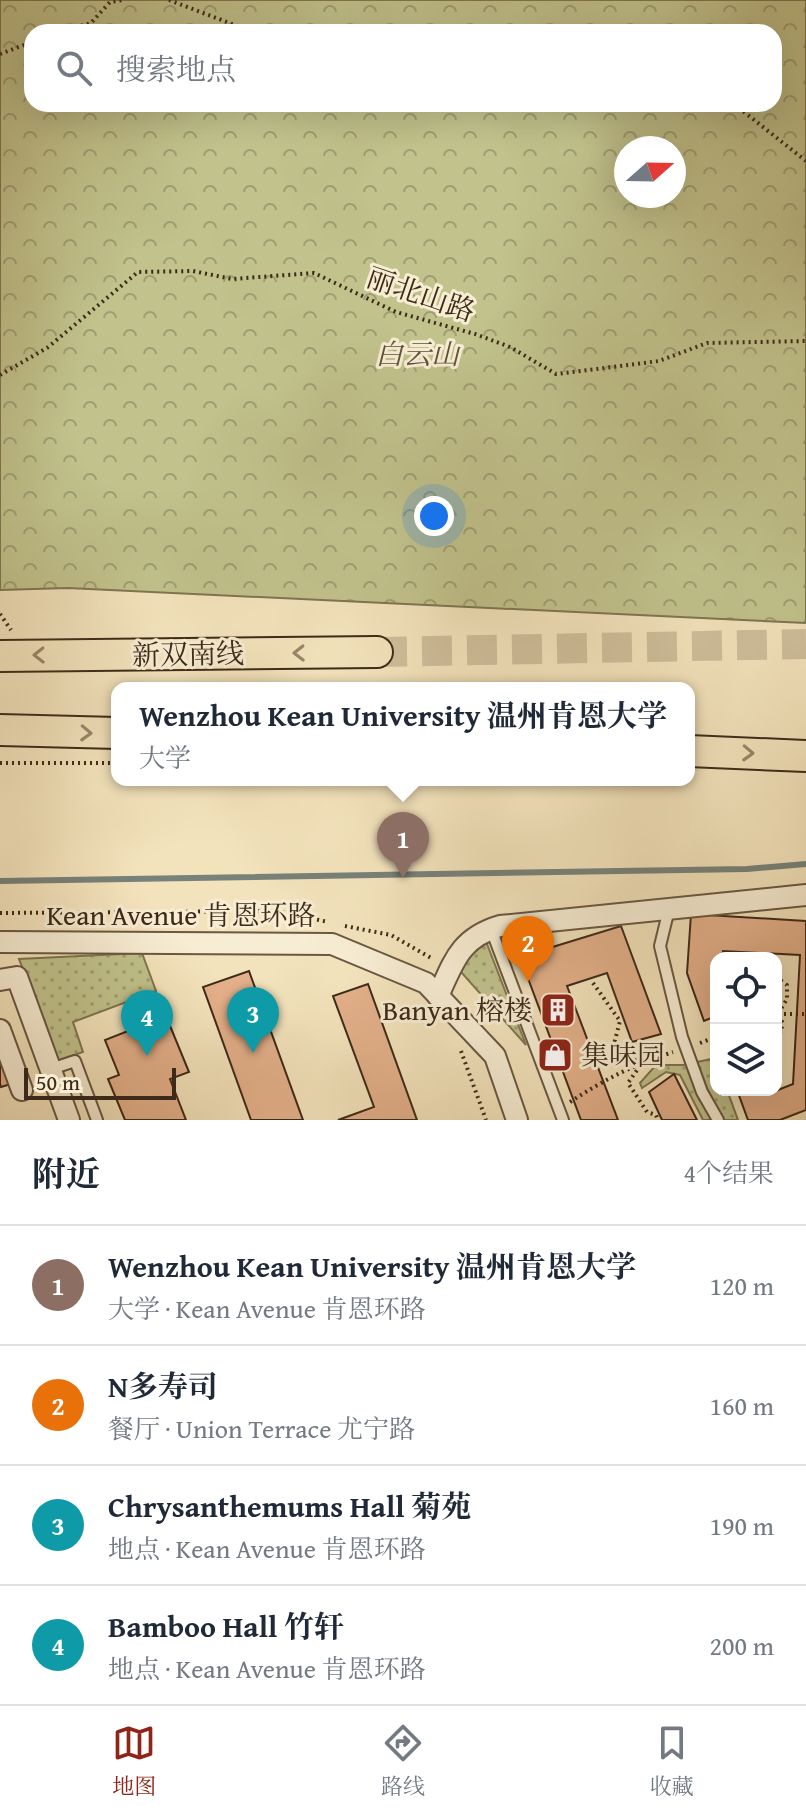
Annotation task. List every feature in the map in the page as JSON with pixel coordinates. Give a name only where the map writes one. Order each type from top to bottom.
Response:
[{"type":"main road","name":"新双南线","points":[[0,656],[377,652]]},
{"type":"main road","points":[[0,730],[111,733]]},
{"type":"main road","points":[[695,751],[806,756]]},
{"type":"street","points":[[438,996],[460,950],[478,933],[491,929],[806,895]]},
{"type":"street","points":[[3,942],[9,979],[51,1069],[69,1120]]},
{"type":"street","name":"Kean Avenue 肯恩环路","points":[[3,942],[332,944],[426,983],[495,1056],[517,1120]]},
{"type":"street","points":[[0,1030],[22,1090]]},
{"type":"lane","points":[[669,909],[660,946],[682,1037],[702,1092],[718,1120]]},
{"type":"lane","points":[[491,929],[563,1120]]},
{"type":"lane","points":[[51,1069],[75,1061],[97,1120]]},
{"type":"path","points":[[87,24],[110,2],[123,0]]},
{"type":"path","points":[[169,0],[232,24]]},
{"type":"path","points":[[0,54],[24,45]]},
{"type":"path","points":[[744,112],[806,161]]},
{"type":"path","name":"丽北山路","points":[[0,375],[47,348],[138,272],[193,271],[232,279],[314,273],[396,312],[510,347],[556,374],[659,361],[707,343],[806,341]]},
{"type":"path","points":[[0,763],[111,763]]},
{"type":"path","points":[[782,981],[787,985],[787,999],[782,1007]]},
{"type":"path","points":[[593,983],[620,1021],[614,1044],[634,1057],[637,1070],[628,1083],[647,1112],[656,1115],[658,1120]]},
{"type":"path","points":[[782,1015],[806,1014]]},
{"type":"path","points":[[458,1042],[486,1120]]},
{"type":"path","points":[[568,1103],[610,1076],[668,1054]]},
{"type":"green space","name":"白云山","points":[[0,0],[806,0],[806,623],[68,588],[0,590]]},
{"type":"green space","points":[[482,931],[526,1045],[453,963]]},
{"type":"green space","points":[[142,953],[156,991],[73,1022],[83,1052],[58,1061],[19,959]]},
{"type":"green space","points":[[710,1059],[710,1096],[729,1096],[738,1120],[703,1120],[680,1075],[666,1072],[642,1088],[640,1083],[656,1065],[683,1065]]},
{"type":"building","points":[[691,914],[806,921],[806,1110],[780,1120],[748,1120],[739,1096],[782,1096],[782,1088],[793,1084],[800,955],[710,952],[710,1018],[704,1021],[687,973]]},
{"type":"building","name":"Banyan 榕楼","points":[[621,926],[661,1034],[632,1042],[607,973],[567,986],[618,1120],[581,1120],[520,957]]},
{"type":"building","points":[[249,971],[303,1120],[251,1120],[203,987]]},
{"type":"building","points":[[368,984],[417,1120],[338,1120],[374,1107],[333,996]]},
{"type":"building","points":[[166,1016],[189,1072],[170,1079],[186,1120],[125,1120],[108,1079],[119,1075],[105,1040]]},
{"type":"building","points":[[0,1044],[14,1083],[1,1087],[0,1084]]},
{"type":"building","points":[[674,1074],[697,1120],[662,1120],[649,1092]]},
{"type":"waterway","points":[[0,881],[747,869],[806,864]]},
{"type":"tunnel","points":[[377,652],[806,644]]},
{"type":"place","name":"Wenzhou Kean University 温州肯恩大学","points":[[403,878]]},
{"type":"place","name":"N多寿司","points":[[528,982]]},
{"type":"place","name":"Banyan 榕楼","points":[[558,1010]]},
{"type":"place","name":"Chrysanthemums Hall 菊苑","points":[[253,1053]]},
{"type":"place","name":"集味园","points":[[555,1055]]},
{"type":"place","name":"Bamboo Hall 竹轩","points":[[147,1056]]}]
